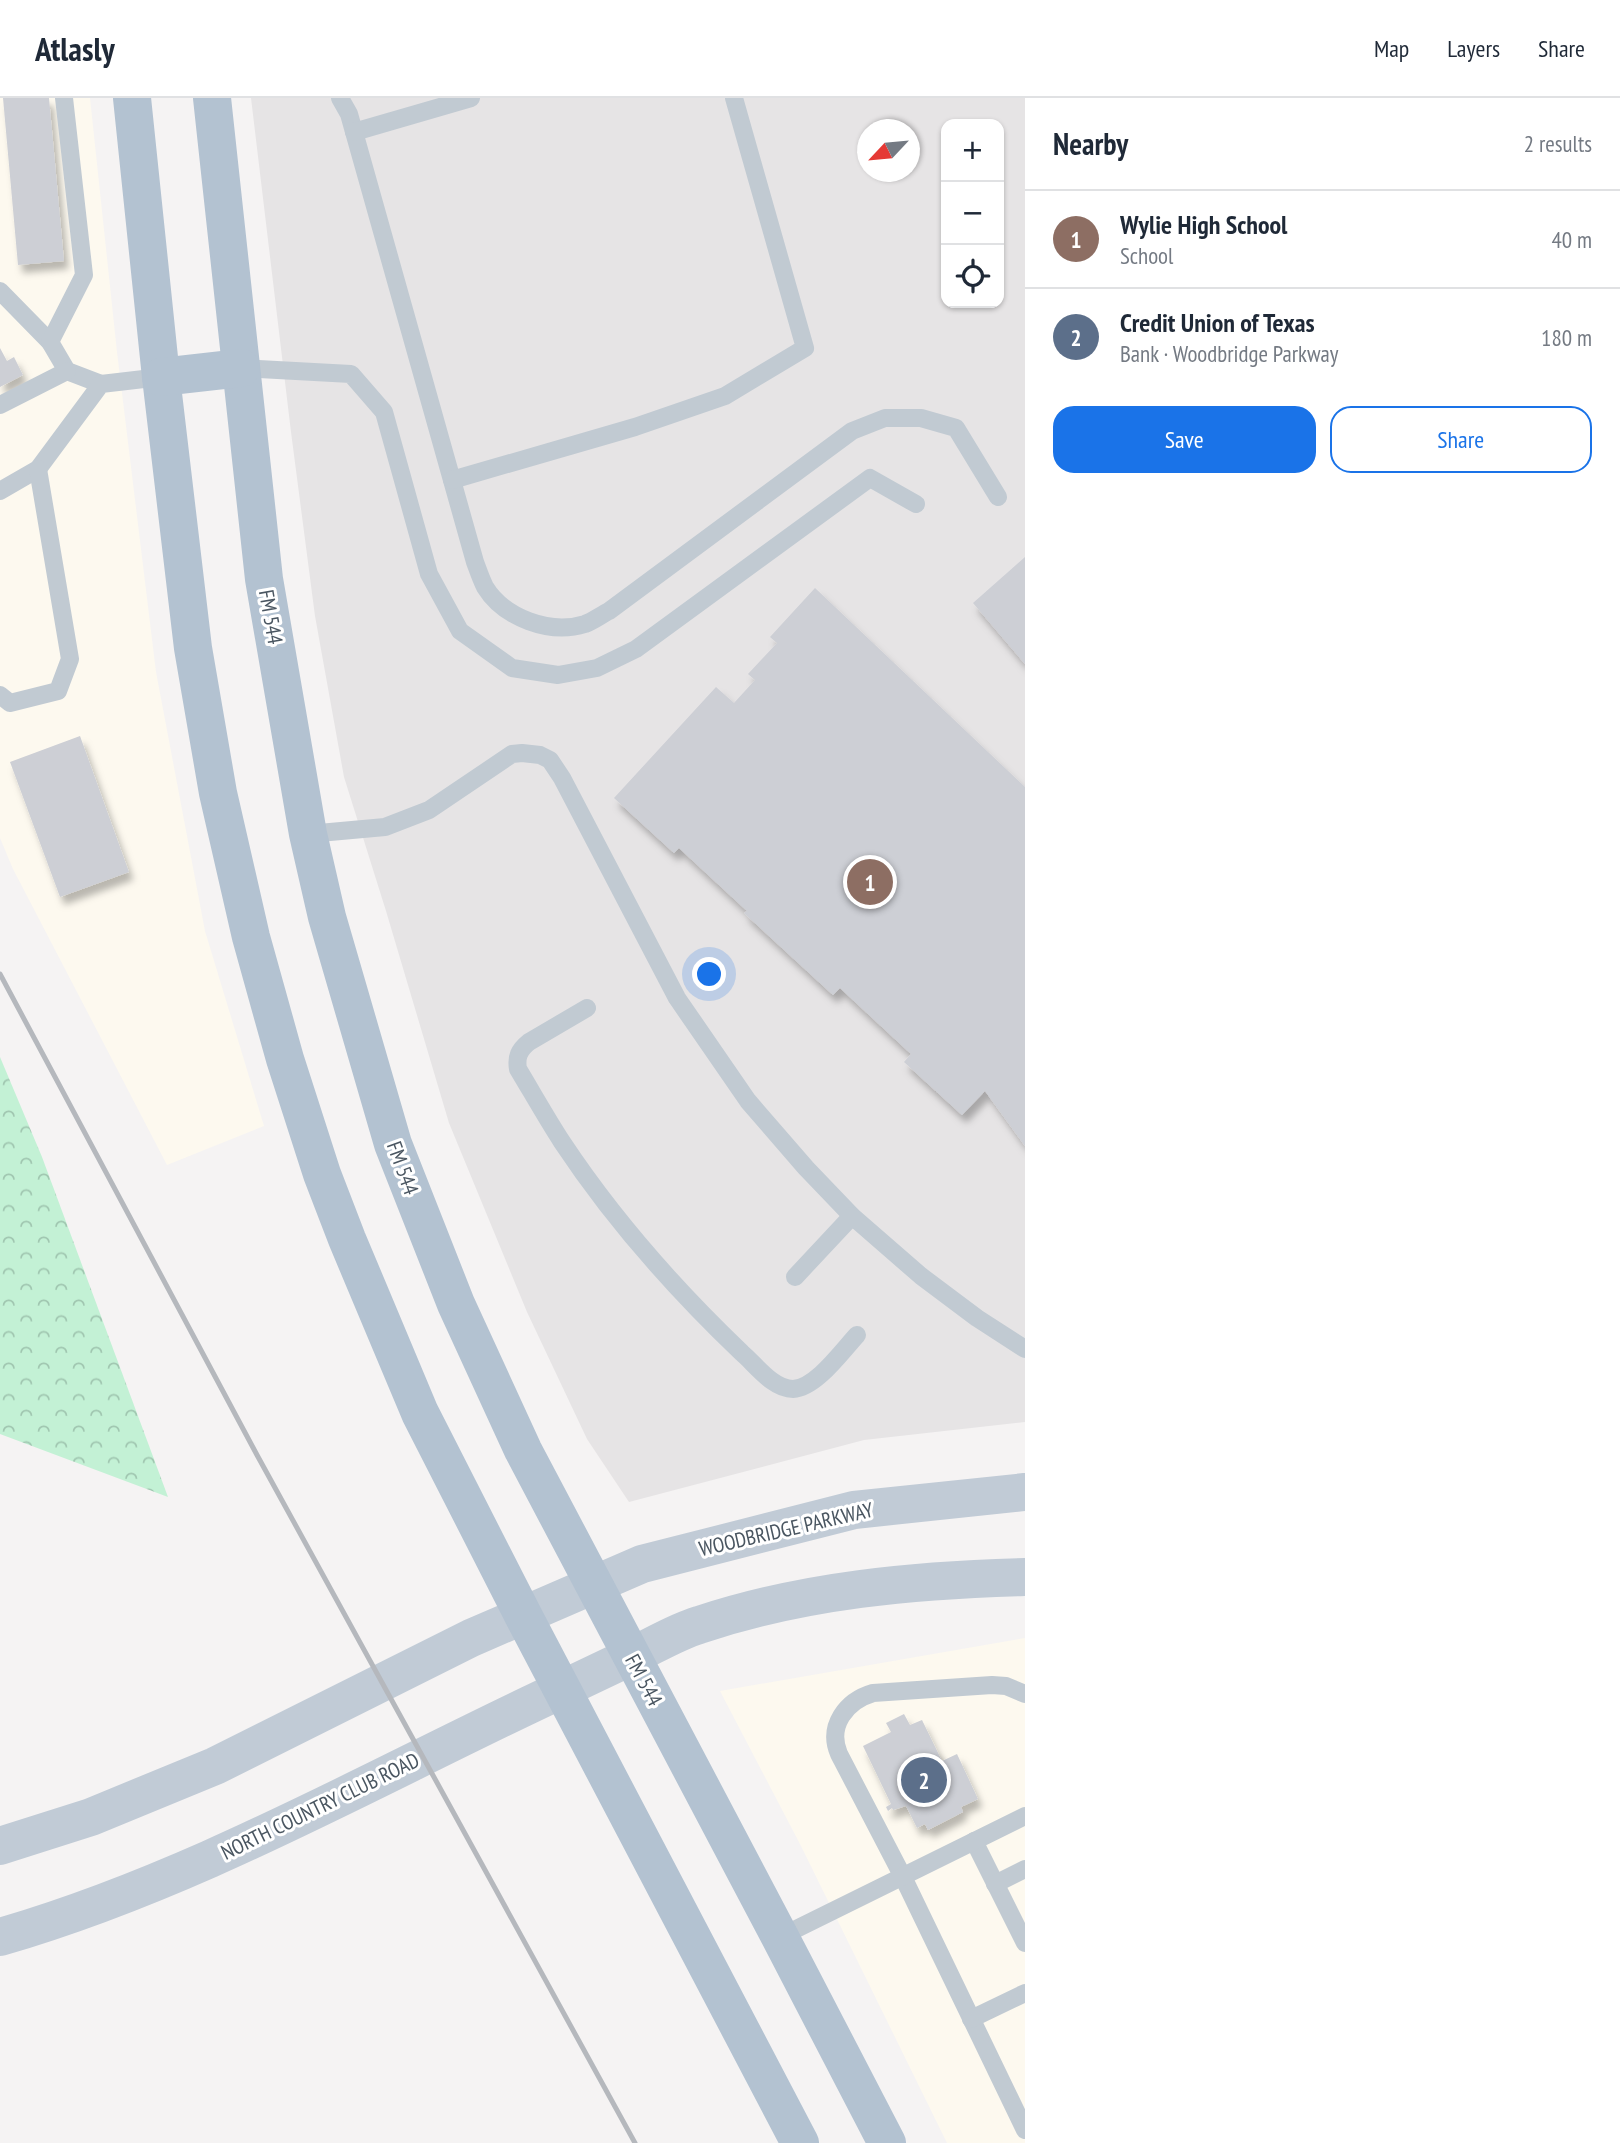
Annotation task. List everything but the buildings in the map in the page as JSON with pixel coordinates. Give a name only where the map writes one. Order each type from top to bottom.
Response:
[{"type":"main road","points":[[132,98],[193,648],[218,793],[251,937],[285,1059],[322,1174],[420,1413],[800,2143]]},
{"type":"main road","name":"FM 544","points":[[212,98],[264,579],[308,834],[327,916],[393,1144],[456,1304],[523,1450],[887,2143]]},
{"type":"main road","points":[[161,377],[241,368]]},
{"type":"main road","name":"WOODBRIDGE PARKWAY","points":[[594,1584],[642,1564],[854,1510],[1025,1492]]},
{"type":"main road","points":[[632,1656],[698,1625],[836,1592],[928,1581],[1025,1577]]},
{"type":"main road","points":[[0,1846],[91,1817],[215,1766],[471,1639],[594,1584]]},
{"type":"main road","name":"NORTH COUNTRY CLUB ROAD","points":[[0,1937],[83,1911],[250,1843],[632,1656]]},
{"type":"lane","points":[[50,342],[84,275],[64,98]]},
{"type":"lane","points":[[341,98],[349,114],[475,562],[486,587],[513,613],[529,622],[557,628],[584,624],[609,611],[852,431],[885,418],[921,418],[956,428],[998,497]]},
{"type":"lane","points":[[354,132],[471,98]]},
{"type":"lane","points":[[452,480],[635,427],[725,396],[805,348],[734,98]]},
{"type":"lane","points":[[0,291],[50,342],[67,371],[101,384],[161,377]]},
{"type":"lane","points":[[241,368],[351,374],[384,412],[429,574],[460,631],[512,668],[558,676],[597,668],[636,649],[870,478],[916,504]]},
{"type":"lane","points":[[0,405],[67,371]]},
{"type":"lane","points":[[0,491],[38,469],[101,384]]},
{"type":"lane","points":[[0,695],[10,703],[58,691],[70,659],[38,469]]},
{"type":"lane","points":[[308,834],[385,827],[429,810],[512,754],[531,753],[550,760],[569,790],[677,998],[748,1101],[852,1216],[921,1276],[977,1318],[1025,1349]]},
{"type":"lane","points":[[587,1008],[521,1049],[517,1060],[518,1069],[563,1143],[604,1200],[655,1263],[772,1381],[786,1388],[801,1387],[815,1380],[857,1335]]},
{"type":"lane","points":[[795,1277],[852,1216]]},
{"type":"lane","points":[[1025,1694],[1006,1685],[992,1685],[862,1696],[846,1708],[836,1727],[835,1746],[1025,2130]]},
{"type":"lane","points":[[780,1937],[1025,1816]]},
{"type":"lane","points":[[974,1841],[995,1884],[1015,1915],[1025,1943]]},
{"type":"lane","points":[[995,1884],[1025,1869]]},
{"type":"lane","points":[[971,2019],[1025,1993]]},
{"type":"shaded area","points":[[0,98],[90,98],[117,352],[156,672],[205,931],[264,1126],[167,1165],[13,869],[0,838]]},
{"type":"shaded area","points":[[251,98],[1025,98],[1025,1422],[864,1440],[629,1502],[587,1439],[527,1312],[449,1123],[344,777],[315,616]]},
{"type":"shaded area","points":[[1025,1638],[1025,2143],[947,2143],[801,1846],[720,1691]]},
{"type":"green space","points":[[0,1057],[42,1157],[168,1497],[0,1434]]},
{"type":"railway","points":[[0,974],[257,1455],[635,2143]]},
{"type":"place","name":"Wylie High School","points":[[870,882]]},
{"type":"place","name":"Credit Union of Texas","points":[[924,1780]]}]
